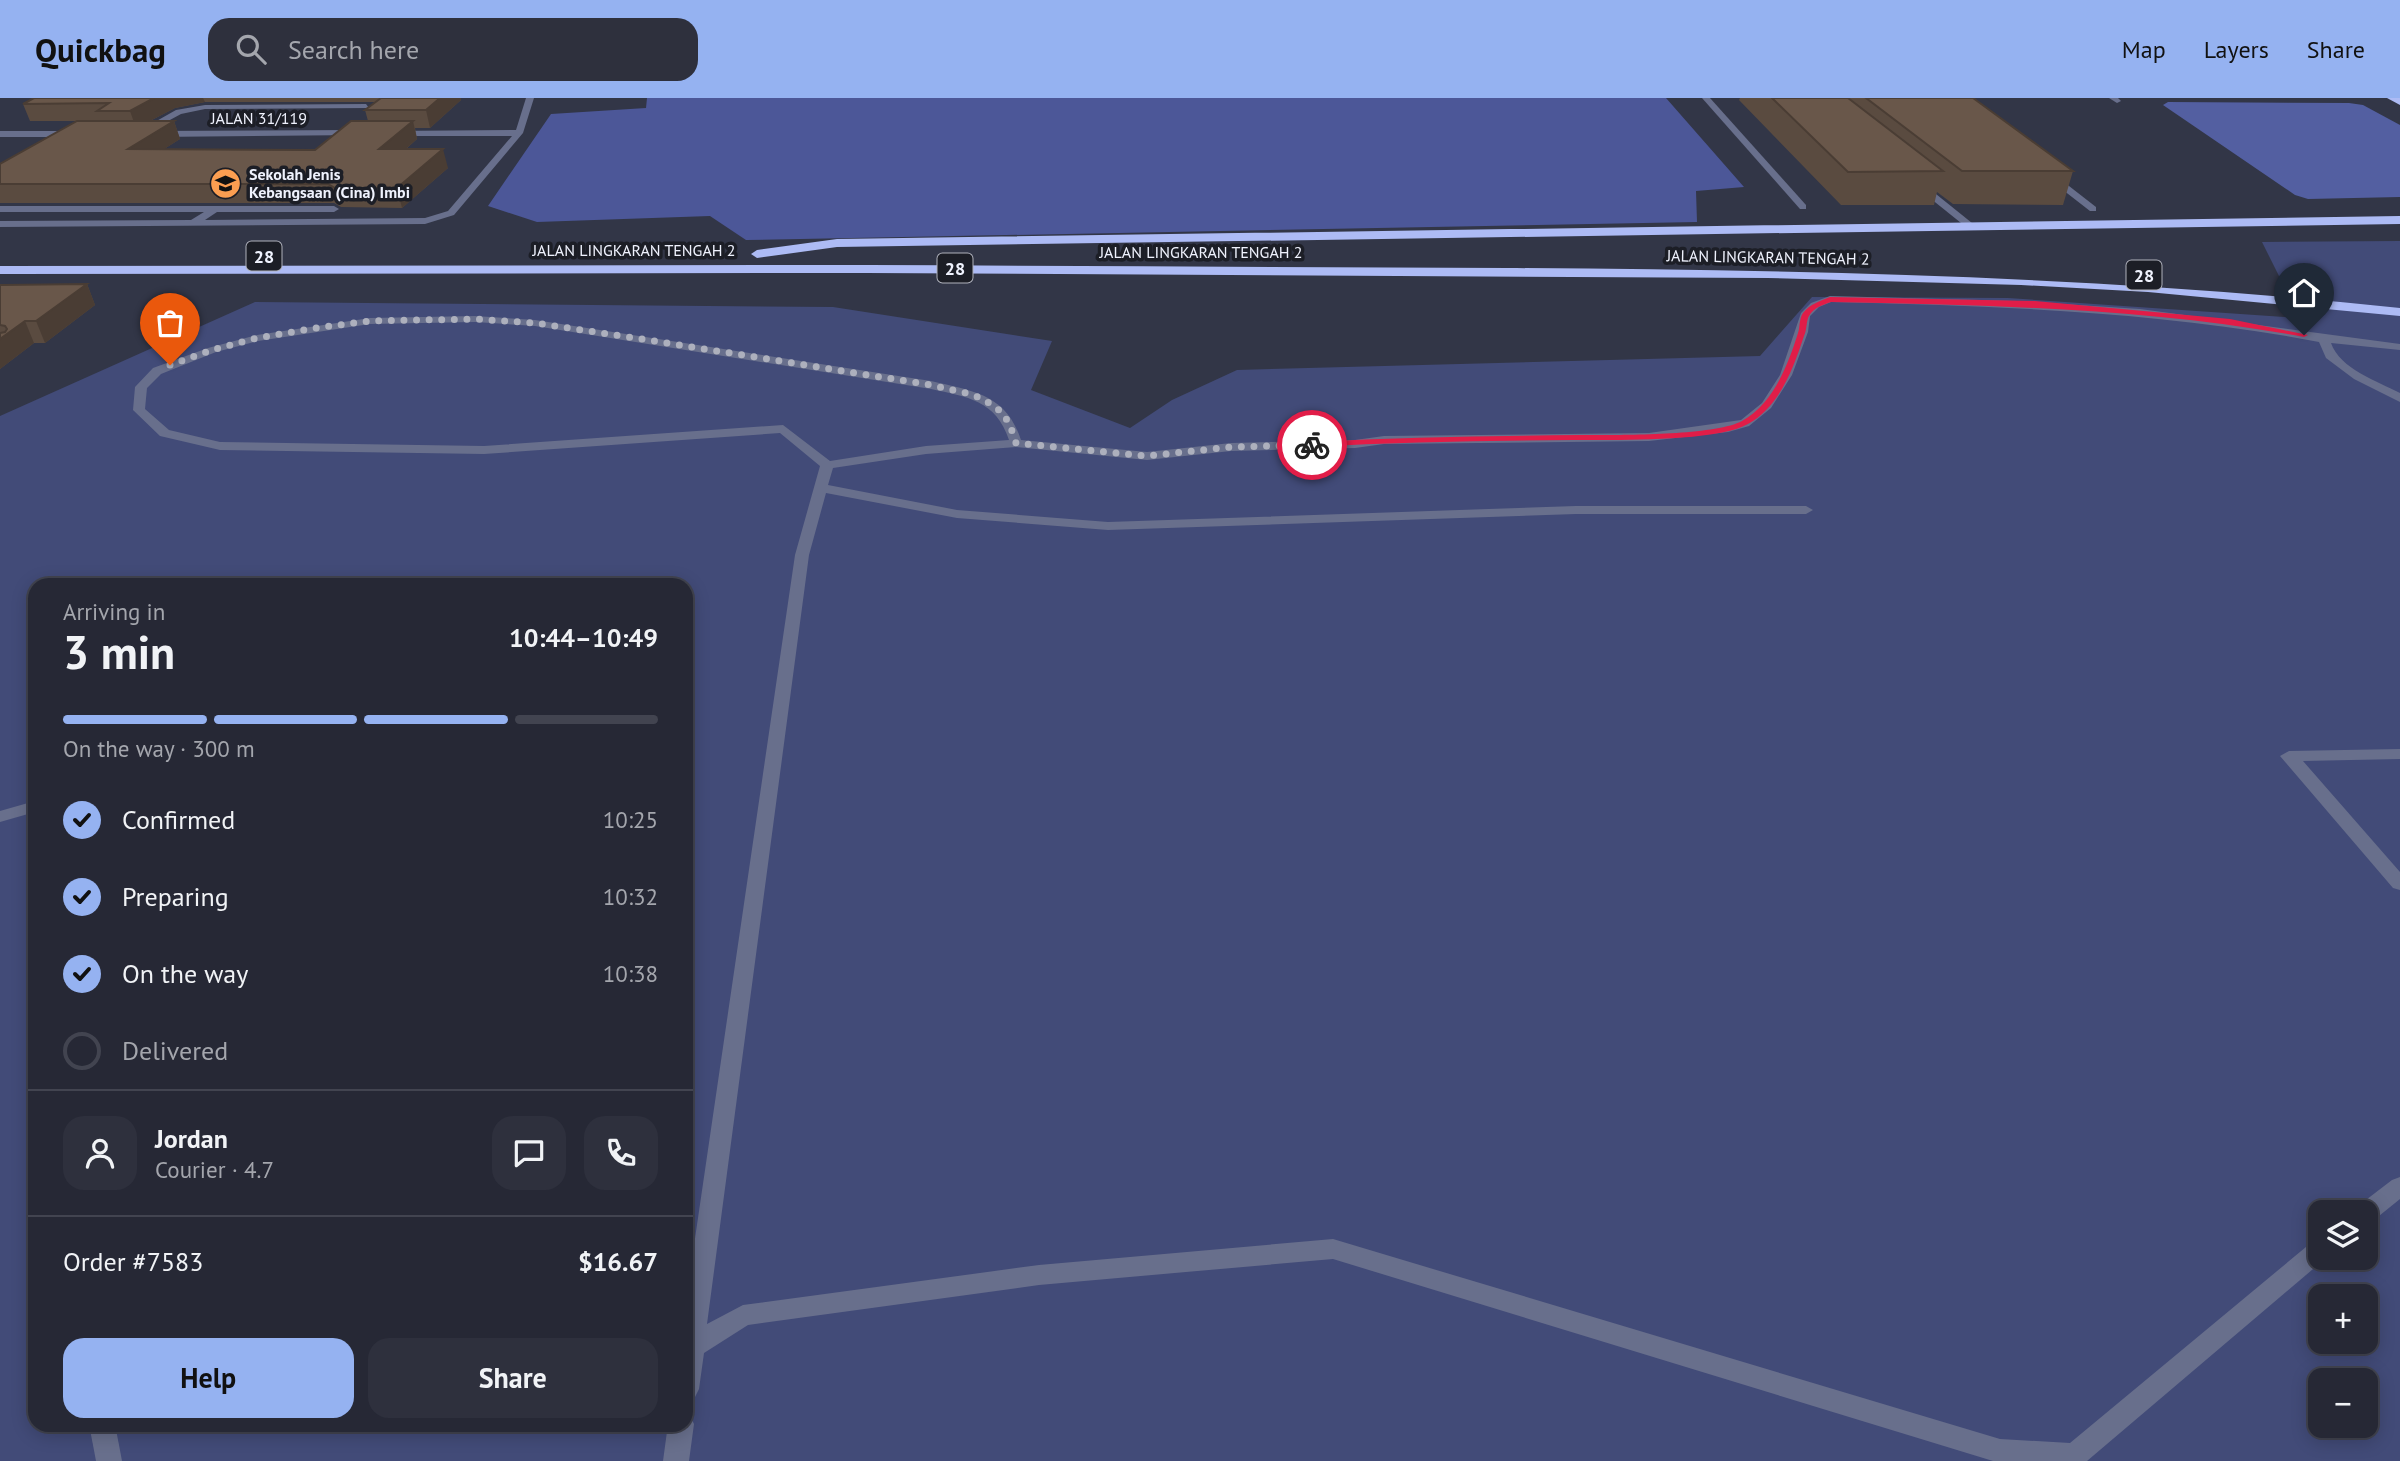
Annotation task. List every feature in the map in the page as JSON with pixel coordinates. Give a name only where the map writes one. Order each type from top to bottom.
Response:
[{"type":"highway","points":[[2392,98],[2400,102]]},
{"type":"highway","points":[[1969,225],[2400,220]]},
{"type":"highway","points":[[1969,225],[1978,232],[2017,238],[2400,232]]},
{"type":"highway","name":"JALAN LINGKARAN TENGAH 2","points":[[925,255],[750,254],[837,243],[875,242],[1969,225]]},
{"type":"highway","name":"28","points":[[0,257],[334,255]]},
{"type":"highway","name":"JALAN LINGKARAN TENGAH 2","points":[[939,255],[1887,263],[2035,268]]},
{"type":"highway","name":"JALAN LINGKARAN TENGAH 2","points":[[0,270],[756,267],[1909,276],[2186,291],[2400,312]]},
{"type":"highway","name":"28","points":[[2114,272],[2400,299]]},
{"type":"street","points":[[0,224],[425,221],[441,218],[451,213],[519,133],[530,98]]},
{"type":"street","points":[[1706,98],[1803,207]]},
{"type":"street","points":[[138,134],[172,115],[205,107],[366,106]]},
{"type":"street","points":[[191,134],[235,122]]},
{"type":"street","points":[[322,122],[343,133]]},
{"type":"street","name":"JALAN 31/119","points":[[125,134],[370,133]]},
{"type":"street","points":[[384,133],[519,133]]},
{"type":"street","points":[[0,134],[87,134]]},
{"type":"street","points":[[2041,169],[2093,209]]},
{"type":"street","points":[[1906,174],[1969,225]]},
{"type":"street","points":[[0,209],[334,209]]},
{"type":"street","points":[[194,222],[215,209]]},
{"type":"street","points":[[1016,443],[1009,420],[990,403],[971,394],[795,362],[523,322],[475,319],[370,321],[257,338],[183,359],[157,371],[141,387],[139,410],[165,433],[220,446],[484,450],[783,429],[827,464],[926,450],[1016,443],[1147,456],[1258,446],[1355,444],[1384,440],[1650,437],[1718,431],[1745,423],[1767,405],[1786,375],[1805,316],[1815,305],[1830,299],[2035,304],[2230,321],[2324,339],[2400,347]]},
{"type":"street","points":[[2324,339],[2330,356],[2358,376],[2400,398]]},
{"type":"street","points":[[693,1335],[802,555],[827,464]]},
{"type":"street","points":[[820,488],[957,514],[1108,526],[1576,510],[1806,510]]},
{"type":"street","points":[[2400,754],[2289,756],[2400,884]]},
{"type":"street","points":[[0,817],[28,808]]},
{"type":"street","points":[[2378,1203],[2400,1186]]},
{"type":"street","points":[[693,1348],[743,1315],[1039,1275],[1334,1249],[2000,1451],[2075,1455],[2308,1259]]},
{"type":"street","points":[[104,1432],[109,1461]]},
{"type":"street","points":[[676,1461],[680,1432]]},
{"type":"shaded area","points":[[647,98],[1666,98],[1744,187],[1696,191],[1697,222],[746,240],[710,216],[537,222],[488,206],[551,114],[646,108]]},
{"type":"shaded area","points":[[2168,102],[2363,105],[2400,125],[2400,197],[2308,199],[2295,195],[2163,105]]},
{"type":"shaded area","points":[[2400,241],[2400,1461],[0,1461],[0,416],[255,302],[833,307],[1052,341],[1031,390],[1130,428],[1172,400],[1237,370],[1760,356],[1812,297],[2008,298],[2300,318],[2262,242]]},
{"type":"building","points":[[34,98],[154,98],[130,111],[97,111],[109,103],[23,104]]},
{"type":"building","points":[[381,98],[440,98],[426,110],[365,110]]},
{"type":"building","points":[[1772,98],[1848,98],[1943,171],[1848,172]]},
{"type":"building","points":[[1866,98],[1973,98],[2073,171],[1962,171]]},
{"type":"building","points":[[77,121],[174,121],[128,149],[315,150],[351,121],[413,121],[379,149],[443,149],[397,188],[335,188],[328,184],[0,184],[0,164]]},
{"type":"building","points":[[87,284],[36,321],[25,321],[0,339],[0,333],[7,329],[0,325],[0,285]]},
{"type":"way so far","points":[[170,365],[257,338],[370,321],[475,319],[535,323],[795,362],[971,394],[990,403],[1009,420],[1016,443],[1147,456],[1231,447],[1312,445]]},
{"type":"place","name":"Sekolah Jenis Kebangsaan (Cina) Imbi","points":[[226,183]]},
{"type":"route","points":[[1312,445],[1384,440],[1650,437],[1728,429],[1745,423],[1767,405],[1786,375],[1805,316],[1815,305],[1830,299],[2035,304],[2230,321],[2304,335]]}]
